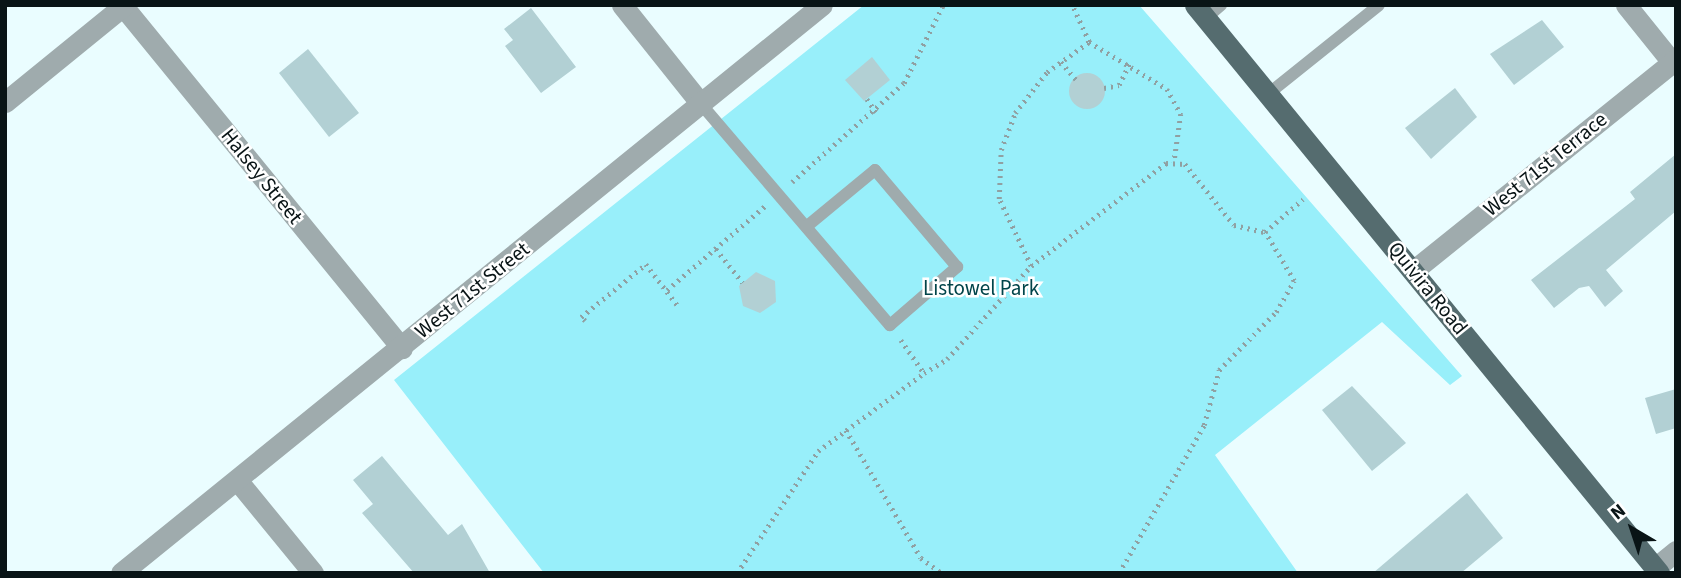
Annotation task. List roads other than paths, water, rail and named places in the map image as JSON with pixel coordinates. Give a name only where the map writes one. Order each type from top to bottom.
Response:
[{"type":"main road","name":"Quivira Road","points":[[1207,10],[1268,94],[1657,570]]},
{"type":"street","points":[[622,5],[701,104]]},
{"type":"street","name":"West 71st Street","points":[[121,573],[822,5]]},
{"type":"street","points":[[1626,5],[1674,60]]},
{"type":"street","points":[[5,102],[123,6]]},
{"type":"street","name":"Halsey Street","points":[[123,6],[402,348]]},
{"type":"street","name":"West 71st Terrace","points":[[1414,270],[1674,60]]},
{"type":"street","points":[[237,480],[313,573]]},
{"type":"street","points":[[1657,570],[1676,551]]},
{"type":"lane","points":[[1268,94],[1379,5]]},
{"type":"lane","points":[[701,104],[806,227],[890,325],[957,267],[875,170],[806,227]]},
{"type":"park label","name":"Listowel Park","points":[[981,288]]}]
